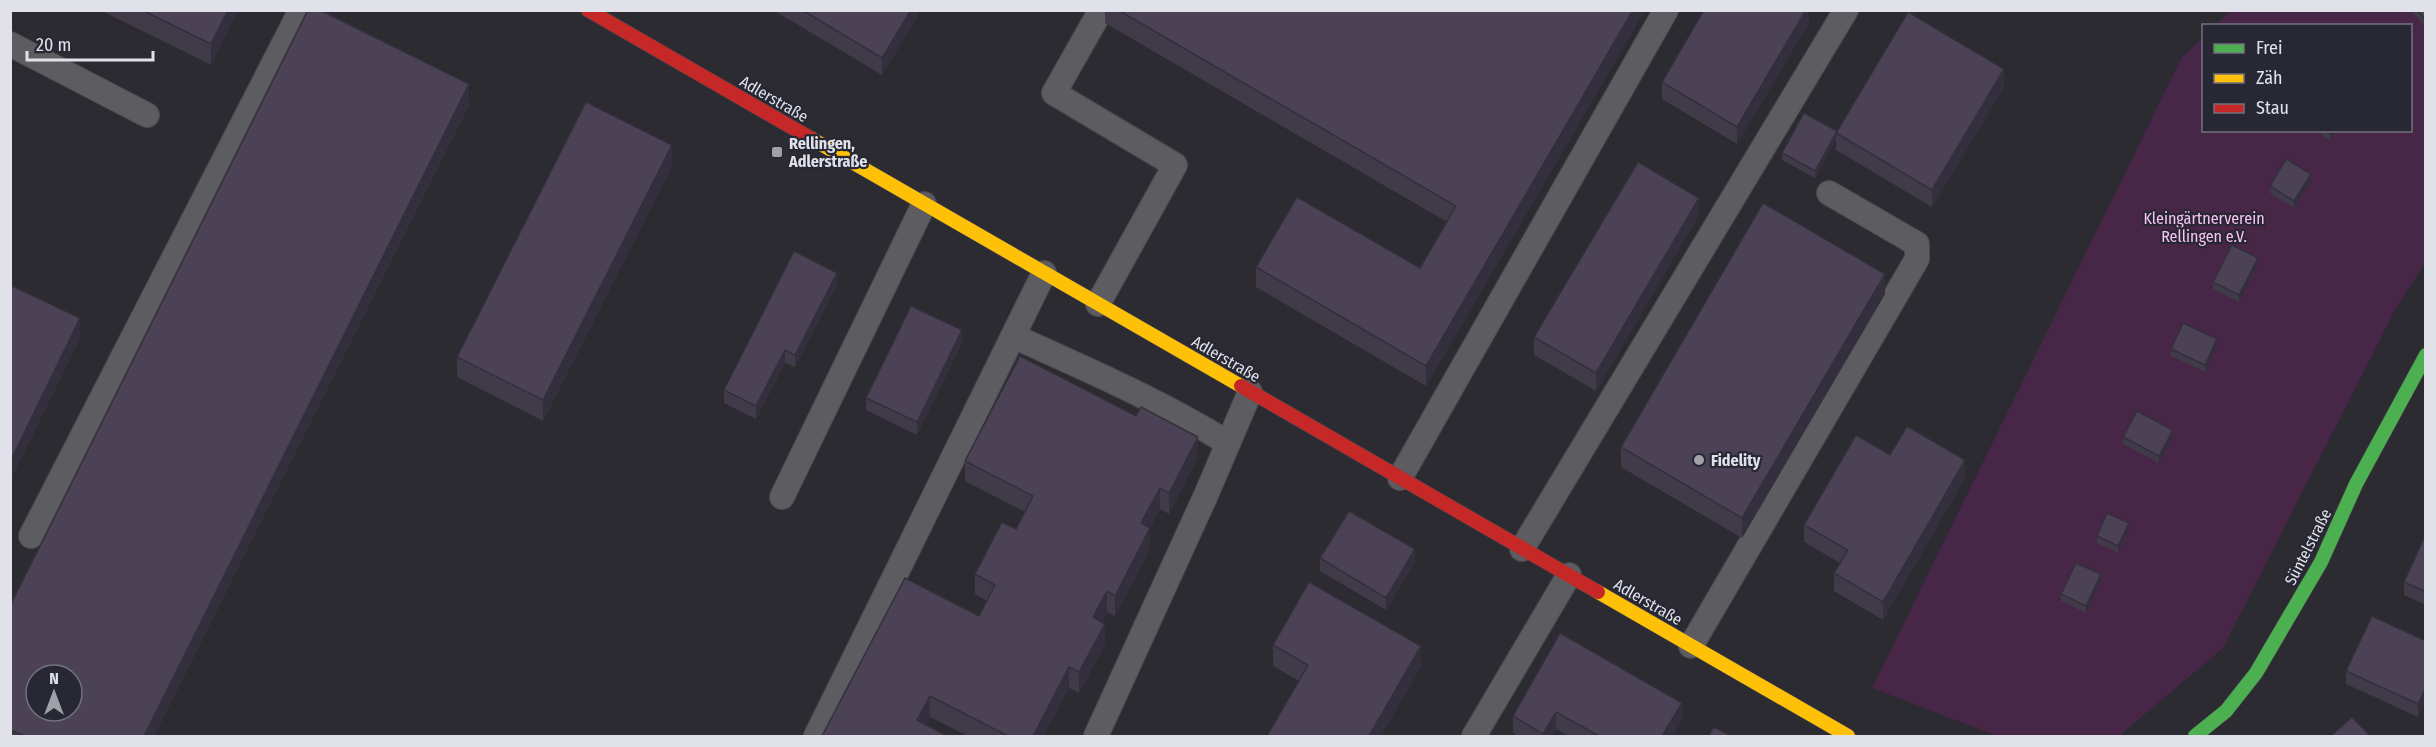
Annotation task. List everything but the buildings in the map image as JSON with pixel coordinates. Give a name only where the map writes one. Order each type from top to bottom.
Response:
[{"type":"street","name":"Adlerstraße","points":[[588,10],[1848,736]]},
{"type":"street","name":"Süntelstraße","points":[[2195,736],[2226,711],[2256,673],[2321,562],[2356,484],[2426,355]]},
{"type":"lane","points":[[31,536],[301,10]]},
{"type":"lane","points":[[1098,304],[1175,165],[1054,93],[1101,10]]},
{"type":"lane","points":[[1400,478],[1666,10]]},
{"type":"lane","points":[[1522,549],[1846,10]]},
{"type":"lane","points":[[10,44],[147,115]]},
{"type":"lane","points":[[1691,646],[1917,259],[1917,244],[1829,193]]},
{"type":"lane","points":[[782,497],[924,204]]},
{"type":"lane","points":[[816,736],[1044,273]]},
{"type":"lane","points":[[1014,336],[1132,390],[1228,443]]},
{"type":"lane","points":[[1096,736],[1206,495],[1250,392]]},
{"type":"lane","points":[[1474,736],[1569,575]]},
{"type":"green space","name":"Kleingärtnerverein Rellingen e.V.","points":[[2231,11],[2425,11],[2425,263],[2395,310],[2223,648],[2119,736],[1997,736],[1872,688],[2182,57],[2202,38],[2202,132],[2412,132],[2412,24],[2216,24]]},
{"type":"traffic: fast","points":[[2195,736],[2226,711],[2256,673],[2321,562],[2356,484],[2426,355]]},
{"type":"traffic: slow","points":[[812,139],[1241,386]]},
{"type":"traffic: slow","points":[[1598,592],[1848,736]]},
{"type":"traffic: jam","points":[[588,10],[812,139]]},
{"type":"traffic: jam","points":[[1241,386],[1598,592]]},
{"type":"place","name":"Rellingen, Adlerstraße","points":[[777,152]]},
{"type":"place","name":"Fidelity","points":[[1699,460]]}]
